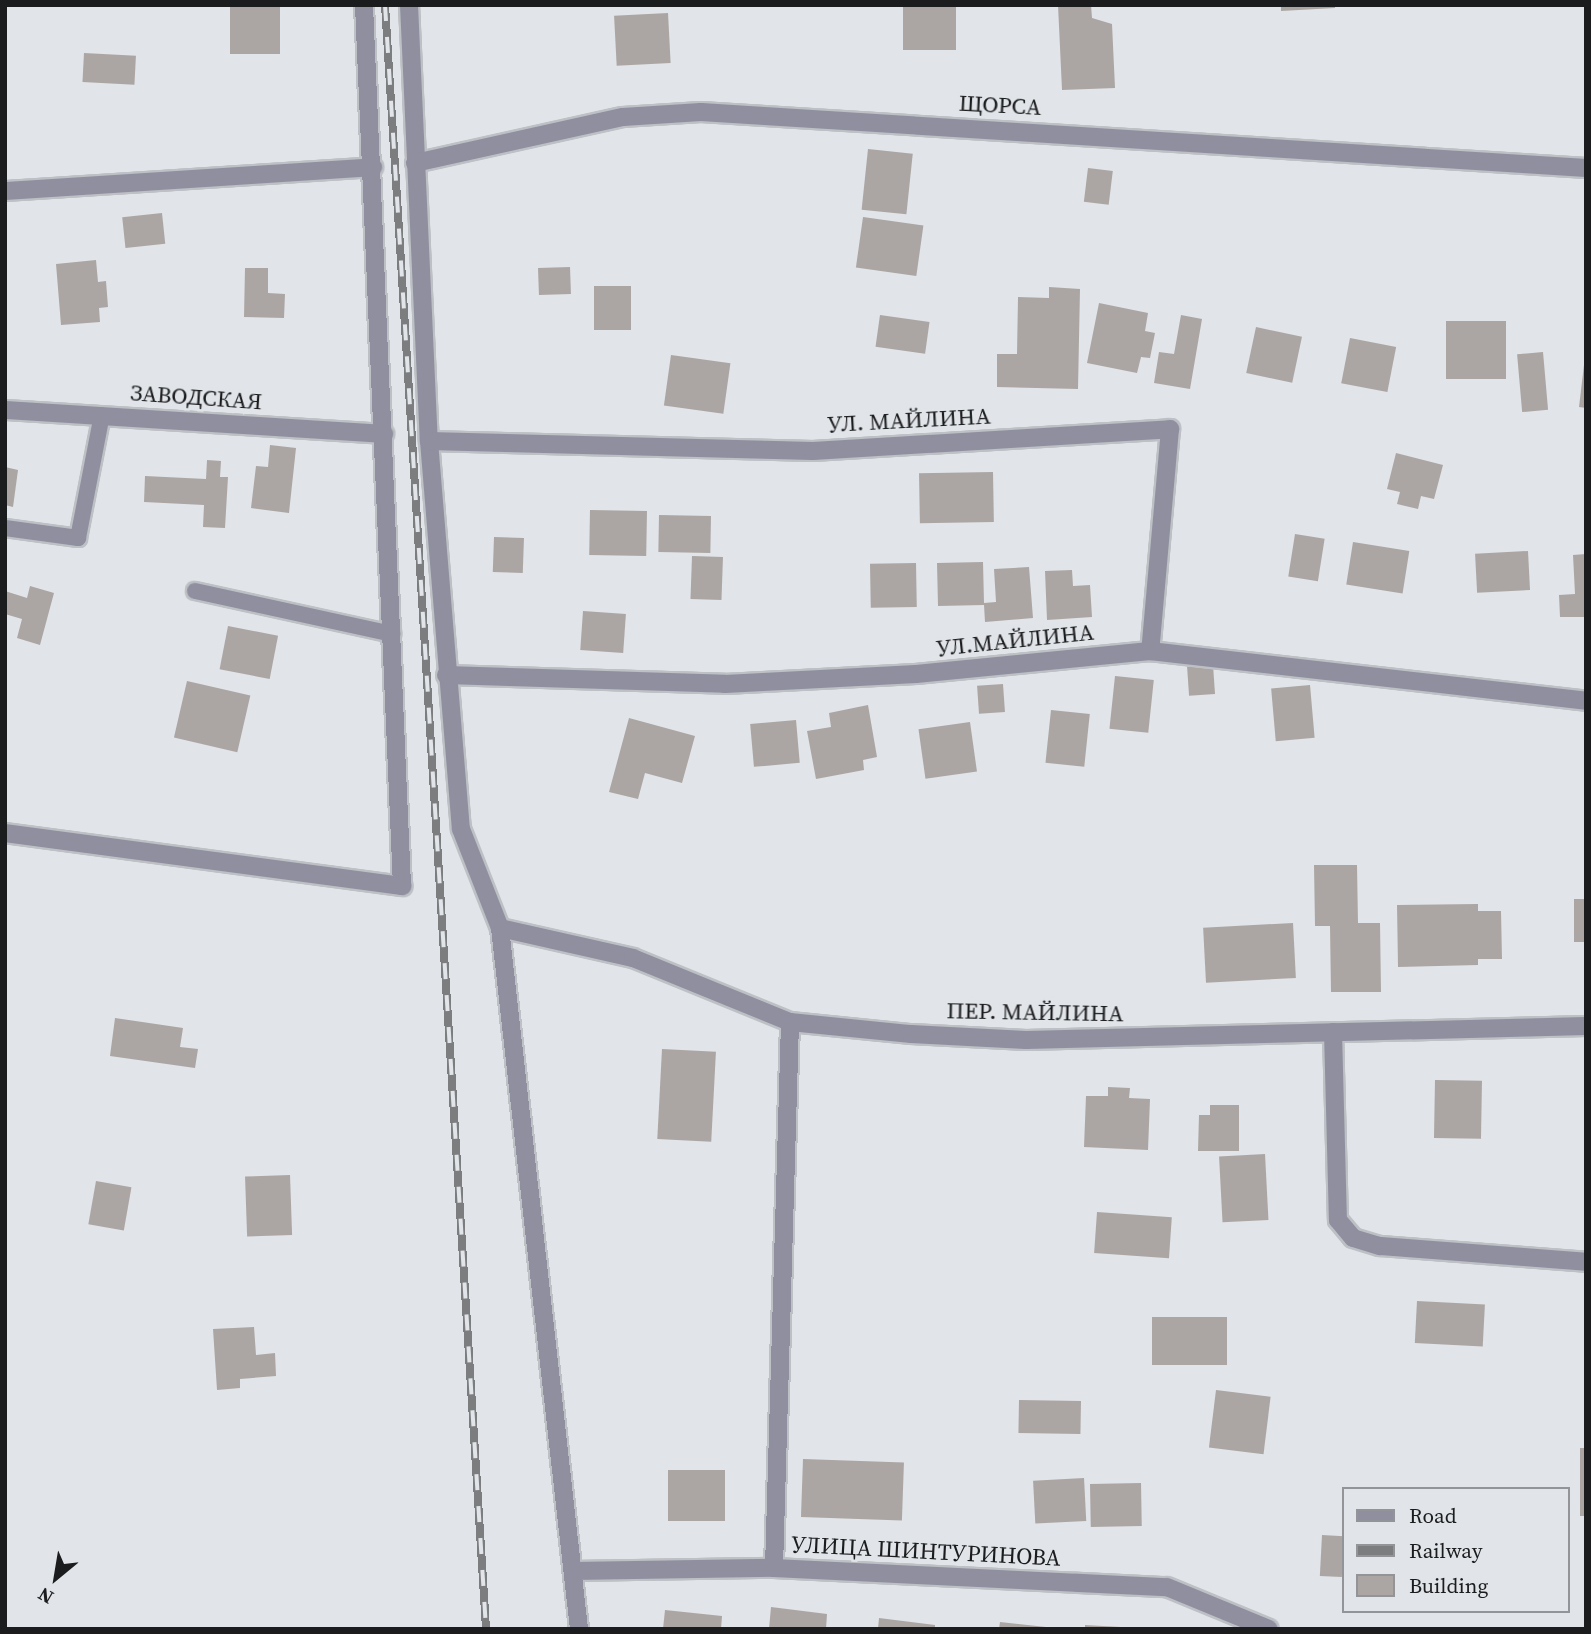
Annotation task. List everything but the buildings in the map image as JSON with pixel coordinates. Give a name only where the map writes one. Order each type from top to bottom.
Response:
[{"type":"street","points":[[5,833],[402,886],[364,5]]},
{"type":"street","points":[[409,5],[429,441],[446,674],[461,829],[500,928],[579,1629]]},
{"type":"street","name":"ЩОРСА","points":[[415,163],[623,117],[701,112],[1586,168]]},
{"type":"street","points":[[5,191],[373,166]]},
{"type":"street","name":"ЗАВОДСКАЯ","points":[[5,410],[384,434]]},
{"type":"street","name":"УЛ. МАЙЛИНА","points":[[429,441],[813,450],[1170,429],[1150,651]]},
{"type":"street","name":"УЛ.МАЙЛИНА","points":[[446,674],[724,684],[916,674],[1150,651],[1586,701]]},
{"type":"street","name":"ПЕР. МАЙЛИНА","points":[[500,928],[633,958],[790,1022],[1026,1040],[1586,1026]]},
{"type":"street","points":[[774,1568],[790,1022]]},
{"type":"street","points":[[1334,1032],[1338,1220],[1353,1238],[1380,1246],[1586,1262]]},
{"type":"street","name":"УЛИЦА ШИНТУРИНОВА","points":[[573,1571],[774,1568],[1167,1587],[1269,1629]]},
{"type":"lane","points":[[5,528],[78,538],[102,415]]},
{"type":"lane","points":[[195,591],[392,634]]},
{"type":"railway","points":[[385,5],[486,1629]]}]
